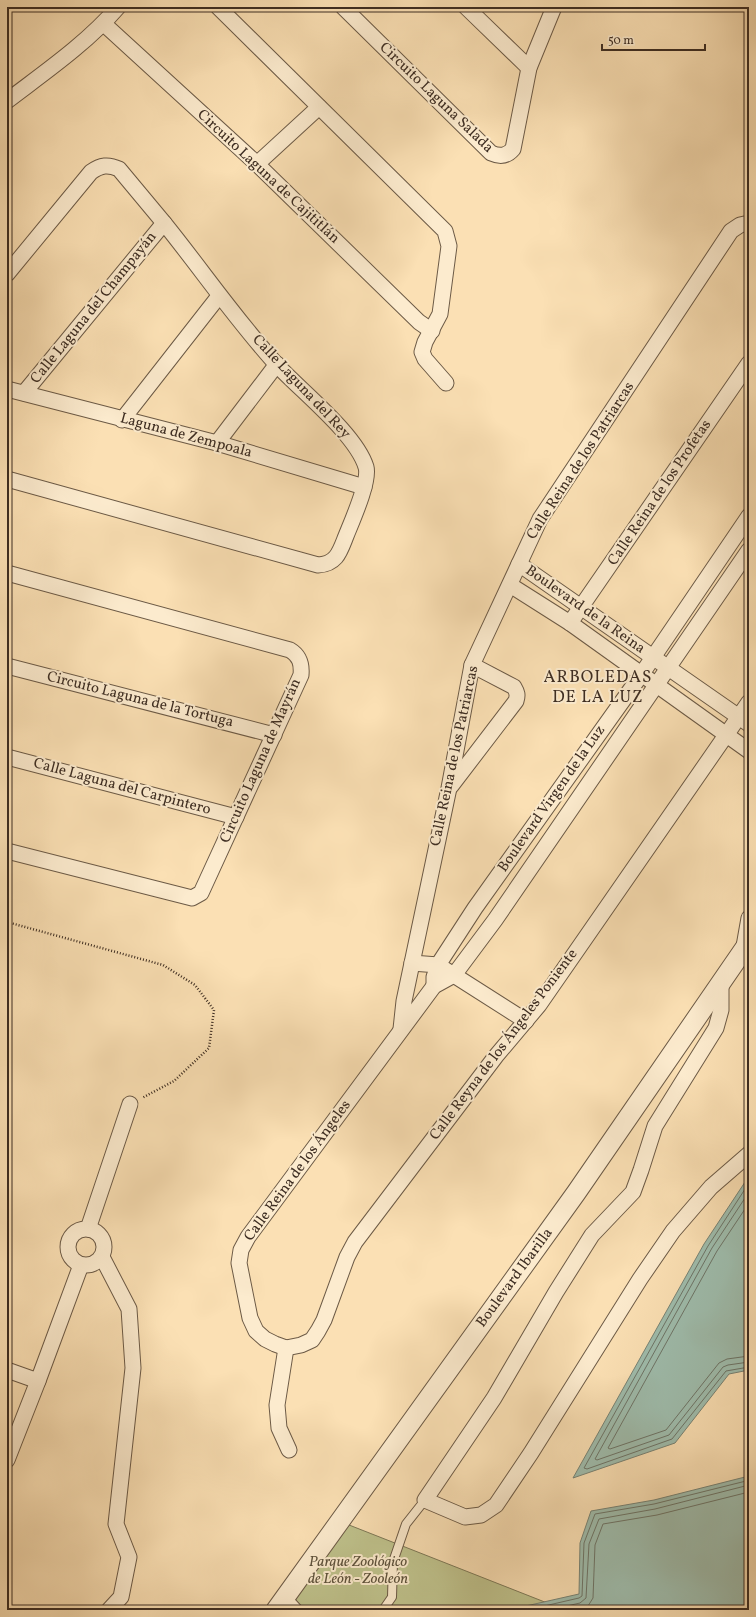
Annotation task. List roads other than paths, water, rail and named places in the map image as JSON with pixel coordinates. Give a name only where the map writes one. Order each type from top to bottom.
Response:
[{"type":"street","points":[[7,101],[72,52],[104,24],[118,7]]},
{"type":"street","points":[[218,7],[445,231],[449,246],[440,314],[425,342],[422,352],[425,359],[446,383]]},
{"type":"street","name":"Circuito Laguna Salada","points":[[343,7],[492,153],[503,156],[509,154],[513,149],[529,68],[554,7]]},
{"type":"street","points":[[466,7],[529,68]]},
{"type":"street","name":"Circuito Laguna de Cajititlán","points":[[104,24],[257,164],[419,322],[432,331]]},
{"type":"street","points":[[257,164],[319,107]]},
{"type":"street","name":"Calle Laguna del Rey","points":[[7,274],[91,172],[98,167],[105,165],[120,169],[164,223],[219,296],[277,364],[346,434],[362,457],[367,474],[339,555],[331,562],[318,565],[7,479]]},
{"type":"street","name":"Calle Laguna del Champayán","points":[[24,394],[164,223]]},
{"type":"street","name":"Calle Reina de los Patriarcas","points":[[412,963],[449,788],[472,665],[540,519],[732,231],[740,225],[749,223]]},
{"type":"street","points":[[122,420],[219,296]]},
{"type":"street","name":"Calle Reina de los Profetas","points":[[570,623],[749,363]]},
{"type":"street","points":[[217,444],[277,364]]},
{"type":"street","name":"Laguna de Zempoala","points":[[7,388],[24,394],[217,444],[364,486]]},
{"type":"street","name":"Boulevard Virgen de la Luz","points":[[438,965],[475,908],[653,657],[749,516]]},
{"type":"street","name":"Boulevard Virgen de la Luz","points":[[454,975],[495,920],[749,550]]},
{"type":"street","name":"Boulevard de la Reina","points":[[519,564],[744,721]]},
{"type":"street","name":"Circuito Laguna de Mayrán","points":[[7,573],[290,650],[295,653],[300,662],[301,675],[201,893],[192,898],[7,851]]},
{"type":"street","name":"Boulevard de la Reina","points":[[510,585],[570,623],[749,751]]},
{"type":"street","points":[[449,788],[516,701],[518,696],[514,688],[472,665]]},
{"type":"street","name":"Circuito Laguna de la Tortuga","points":[[7,666],[274,735]]},
{"type":"street","name":"Calle Reyna de los Ángeles Poniente","points":[[286,1348],[301,1345],[312,1340],[324,1320],[347,1257],[355,1242],[496,1056],[526,1021],[726,735],[744,721],[749,702]]},
{"type":"street","name":"Calle Laguna del Carpintero","points":[[7,757],[236,818]]},
{"type":"street","points":[[746,947],[749,918]]},
{"type":"street","name":"Boulevard Ibarilla","points":[[287,1605],[576,1193],[746,947]]},
{"type":"street","points":[[401,1029],[404,1001],[412,963],[438,965],[526,1021]]},
{"type":"street","name":"Calle Reina de los Ángeles","points":[[434,986],[434,977],[438,965]]},
{"type":"street","name":"Calle Reina de los Ángeles","points":[[286,1348],[265,1339],[256,1331],[250,1318],[239,1263],[242,1250],[248,1237],[434,986],[454,975]]},
{"type":"street","points":[[721,984],[721,1010],[716,1028],[655,1126],[633,1192],[592,1236],[556,1292],[494,1398],[425,1500],[465,1517],[481,1515],[496,1505],[531,1453],[640,1279],[673,1231],[711,1187],[749,1154]]},
{"type":"street","points":[[88,1229],[130,1104]]},
{"type":"street","points":[[102,1257],[93,1264],[81,1265],[72,1259],[69,1254],[68,1242],[76,1232],[88,1229],[94,1231],[103,1240],[104,1245],[102,1257],[129,1309],[133,1368],[116,1524],[128,1557],[121,1597],[109,1610]]},
{"type":"street","points":[[7,1460],[81,1265]]},
{"type":"street","points":[[286,1348],[277,1405],[279,1428],[289,1450]]},
{"type":"street","points":[[7,1370],[38,1381]]},
{"type":"lane","points":[[383,1610],[392,1596],[393,1562],[406,1524],[425,1500]]},
{"type":"water","points":[[749,1176],[749,1370],[729,1374],[675,1443],[573,1478],[704,1244]]},
{"type":"water","points":[[749,1474],[749,1610],[515,1610],[517,1608],[579,1594],[580,1543],[591,1511],[654,1500],[745,1477]]},
{"type":"district","name":"ARBOLEDAS DE LA LUZ","points":[[598,687]]},
{"type":"park label","name":"Parque Zoológico de León - Zooleón","points":[[358,1570]]}]
